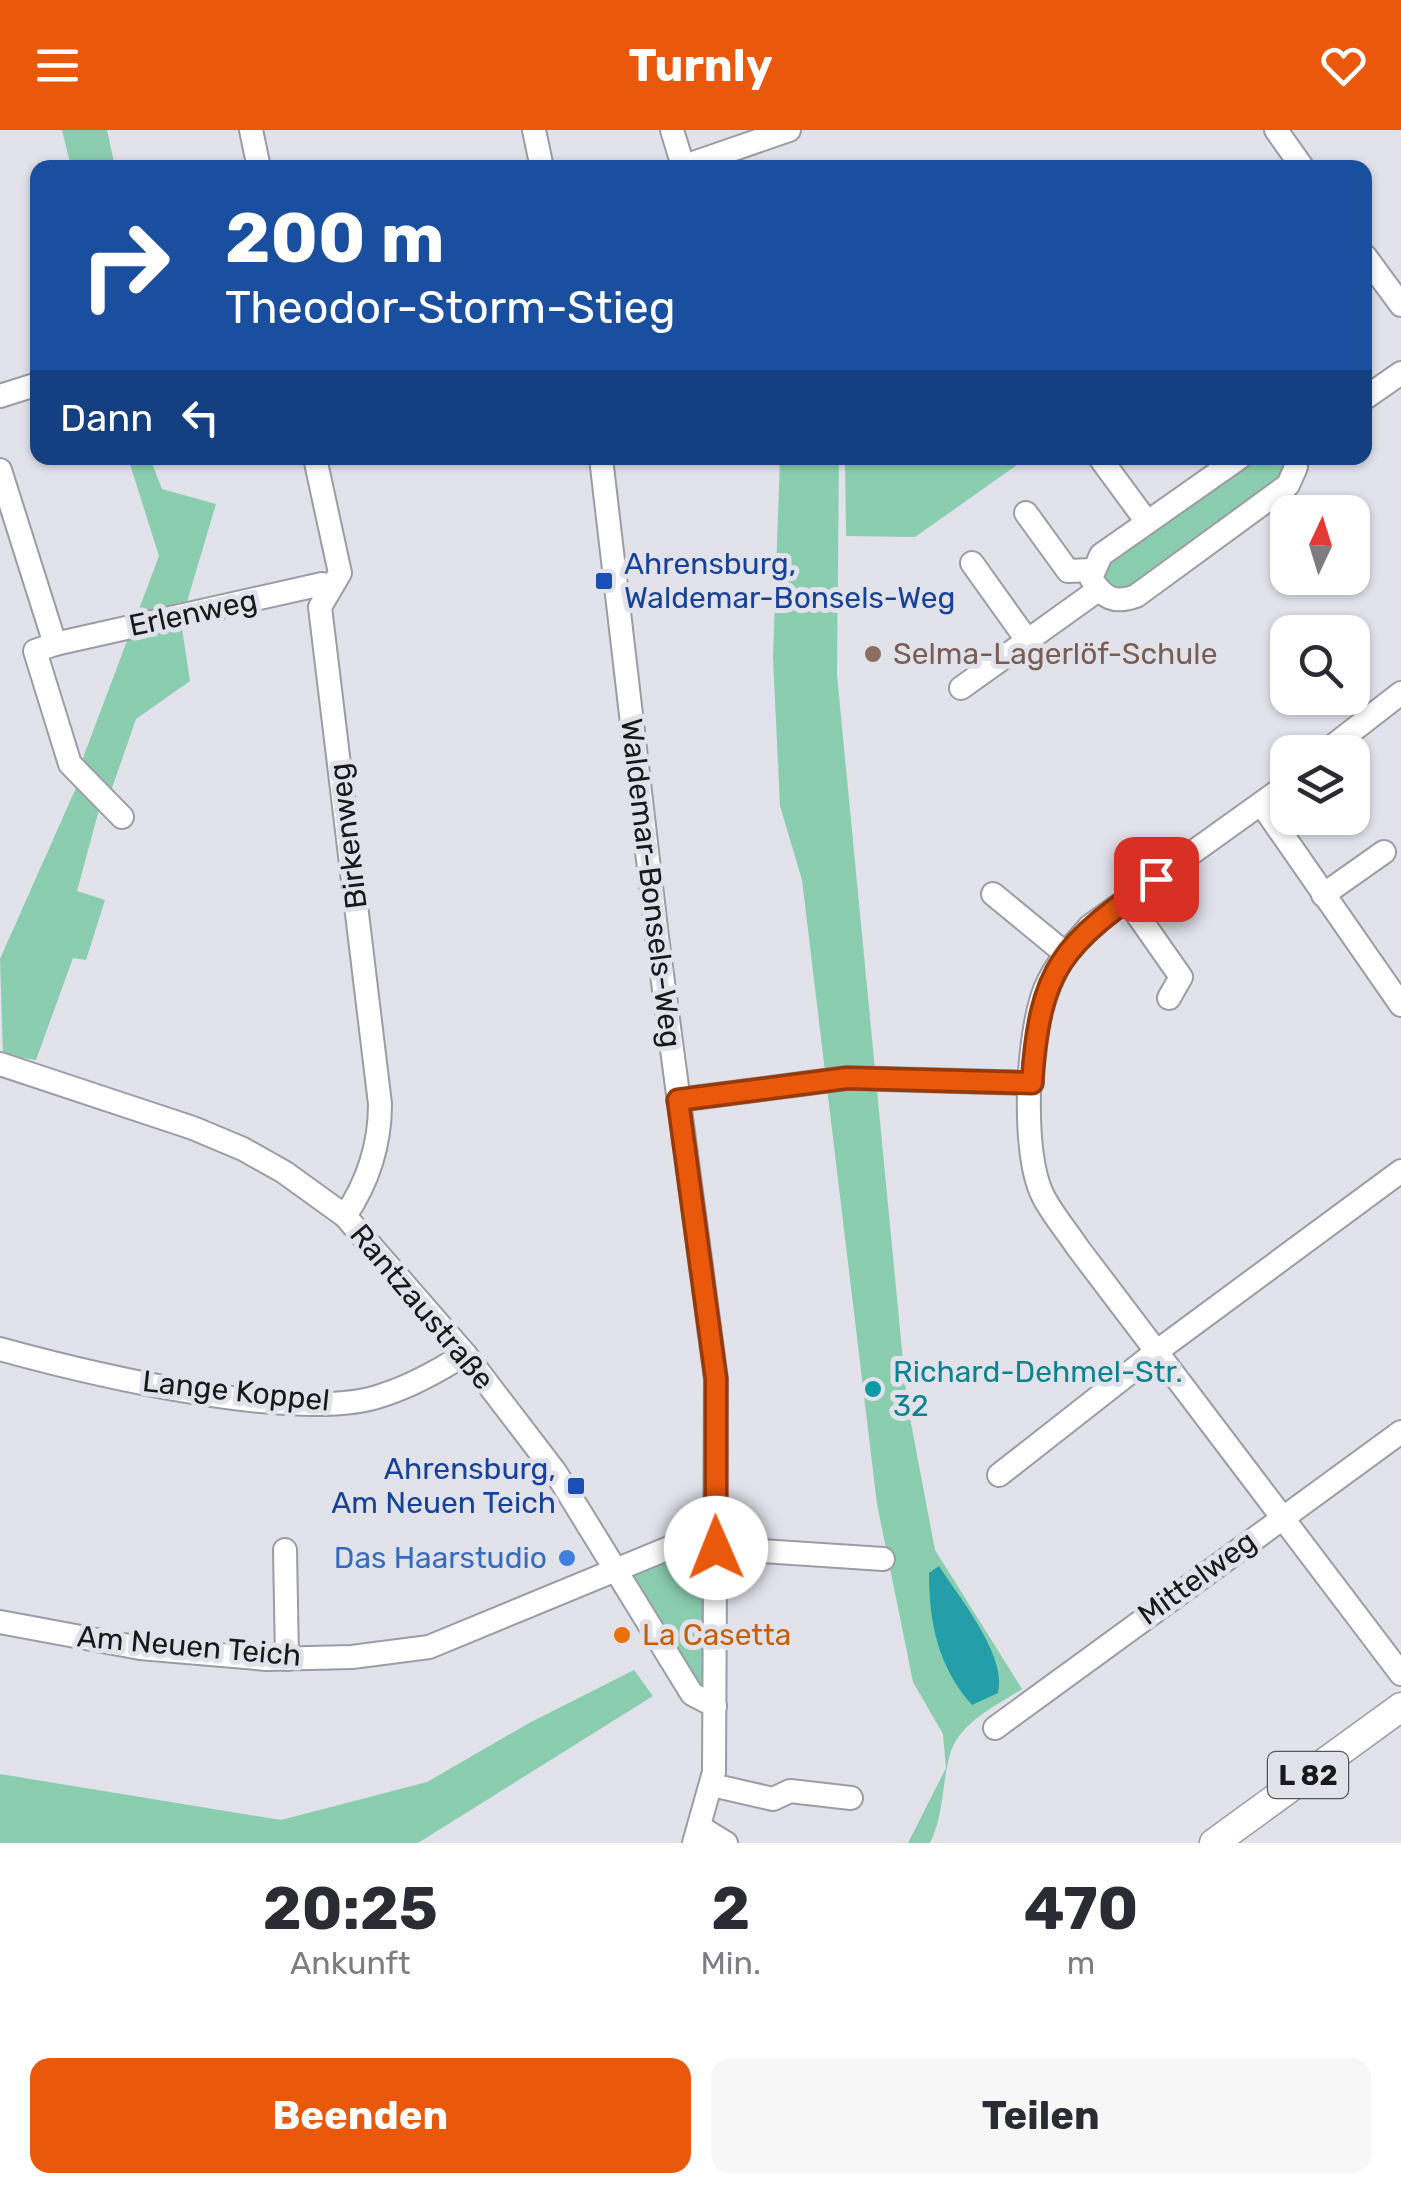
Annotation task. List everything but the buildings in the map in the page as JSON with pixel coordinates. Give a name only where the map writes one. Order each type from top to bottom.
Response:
[{"type":"main road","name":"L 82","points":[[1214,1843],[1401,1707]]},
{"type":"street","points":[[251,130],[257,160]]},
{"type":"street","points":[[534,130],[540,160]]},
{"type":"street","points":[[672,130],[686,160]]},
{"type":"street","points":[[706,160],[790,130]]},
{"type":"street","points":[[1276,130],[1297,160]]},
{"type":"street","points":[[1372,266],[1401,305]]},
{"type":"street","points":[[1372,393],[1401,373]]},
{"type":"street","points":[[0,396],[30,387]]},
{"type":"street","name":"Birkenweg","points":[[317,465],[340,573],[320,607],[380,1104],[373,1157],[359,1195],[345,1216]]},
{"type":"street","name":"Waldemar-Bonsels-Weg","points":[[602,465],[678,1100],[714,1361],[715,1706],[712,1784],[697,1835],[726,1843]]},
{"type":"street","points":[[1105,465],[1147,522]]},
{"type":"street","points":[[960,688],[1028,640],[1095,580],[1101,555],[1229,465]]},
{"type":"street","points":[[1026,514],[1068,571],[1095,580],[1109,599],[1121,601],[1136,596],[1288,485],[1296,465]]},
{"type":"street","points":[[0,470],[55,644],[35,651],[64,750],[78,777],[122,817]]},
{"type":"street","points":[[972,563],[1028,640]]},
{"type":"street","name":"Erlenweg","points":[[55,644],[322,584],[331,587]]},
{"type":"street","points":[[1347,735],[1401,693]]},
{"type":"street","points":[[1270,799],[1090,926],[1066,954],[1045,990],[1036,1028],[1031,1140],[1041,1193],[1156,1352],[1284,1514],[1401,1674]]},
{"type":"street","points":[[1262,805],[1401,1005]]},
{"type":"street","points":[[1323,896],[1384,852]]},
{"type":"street","points":[[993,894],[1066,954]]},
{"type":"street","points":[[1127,900],[1181,976],[1179,986],[1168,998]]},
{"type":"street","name":"Rantzaustraße","points":[[0,1064],[193,1128],[284,1172],[345,1216],[465,1354],[556,1473],[692,1694],[715,1706]]},
{"type":"street","points":[[678,1100],[847,1078],[1032,1083]]},
{"type":"street","points":[[999,1476],[1156,1352],[1401,1170]]},
{"type":"street","name":"Lange Koppel","points":[[0,1349],[171,1388],[333,1403],[381,1396],[465,1354]]},
{"type":"street","name":"Mittelweg","points":[[995,1728],[1401,1432]]},
{"type":"street","points":[[716,1539],[883,1559]]},
{"type":"street","name":"Am Neuen Teich","points":[[0,1622],[140,1648],[286,1659],[429,1647],[495,1624],[615,1568],[716,1539]]},
{"type":"street","points":[[285,1550],[286,1659]]},
{"type":"street","points":[[712,1784],[773,1799],[790,1791],[851,1798]]},
{"type":"green space","points":[[62,130],[107,130],[113,160],[69,160]]},
{"type":"green space","points":[[130,465],[153,465],[162,489],[216,504],[181,622],[190,681],[136,719],[112,788],[96,781],[81,763],[159,556]]},
{"type":"green space","points":[[780,465],[839,465],[837,675],[907,1402],[935,1550],[1022,1689],[982,1715],[956,1740],[930,1843],[908,1843],[946,1768],[943,1734],[913,1682],[877,1504],[802,880],[780,806],[773,658]]},
{"type":"green space","points":[[845,465],[1017,465],[915,537],[846,536]]},
{"type":"green space","points":[[1238,465],[1287,465],[1280,481],[1122,591],[1103,581],[1104,562]]},
{"type":"green space","points":[[76,788],[100,806],[77,891],[105,900],[86,960],[73,958],[36,1060],[3,1055],[0,959]]},
{"type":"green space","points":[[709,1538],[713,1700],[700,1698],[622,1573]]},
{"type":"green space","points":[[634,1670],[653,1696],[418,1843],[0,1843],[0,1774],[281,1820],[427,1782],[531,1722]]},
{"type":"water","points":[[939,1566],[980,1628],[996,1662],[998,1693],[972,1705],[951,1675],[938,1644],[929,1573]]},
{"type":"place","name":"Ahrensburg, Waldemar-Bonsels-Weg","points":[[604,581]]},
{"type":"place","name":"Selma-Lagerlöf-Schule","points":[[873,654]]},
{"type":"place","name":"Richard-Dehmel-Str. 32","points":[[873,1389]]},
{"type":"place","name":"Ahrensburg, Am Neuen Teich","points":[[576,1486]]},
{"type":"place","name":"Das Haarstudio","points":[[567,1558]]},
{"type":"place","name":"La Casetta","points":[[622,1635]]},
{"type":"route","points":[[716,1548],[716,1379],[678,1100],[847,1078],[1032,1083],[1036,1028],[1045,990],[1064,956],[1090,926],[1156,879]]}]
